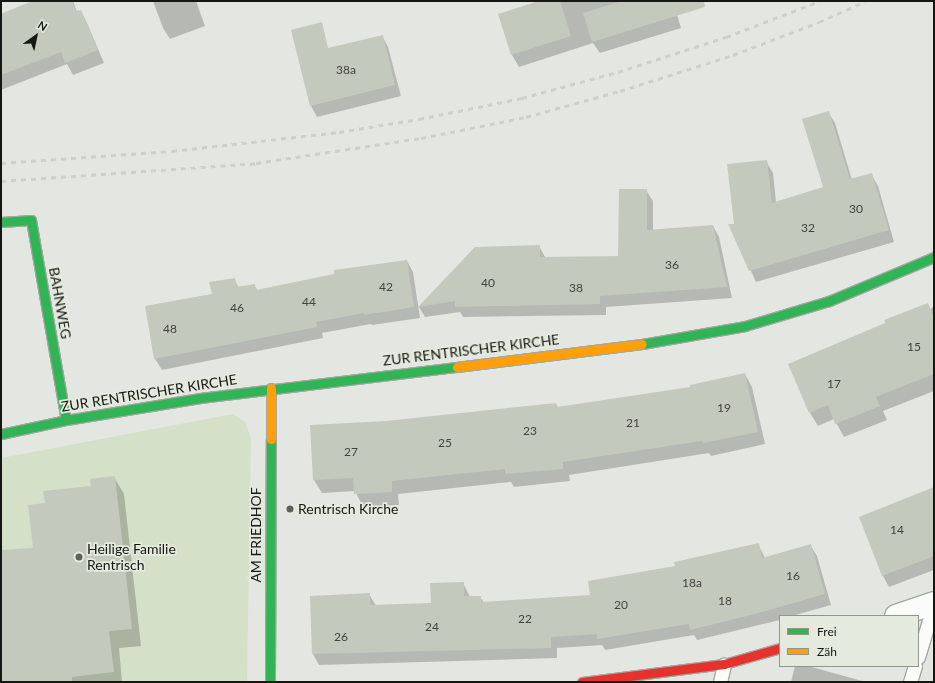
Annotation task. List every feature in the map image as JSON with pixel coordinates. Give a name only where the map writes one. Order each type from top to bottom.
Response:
[{"type":"street","name":"BAHNWEG","points":[[1,222],[32,220],[66,420]]},
{"type":"street","name":"ZUR RENTRISCHER KIRCHE","points":[[1,434],[66,420],[271,388],[654,343],[745,326],[829,301],[934,257]]},
{"type":"street","name":"AM FRIEDHOF","points":[[270,682],[271,388]]},
{"type":"street","points":[[899,615],[934,603]]},
{"type":"street","points":[[582,682],[724,664],[779,648]]},
{"type":"lane","points":[[919,654],[934,603]]},
{"type":"lane","points":[[720,682],[724,664]]},
{"type":"lane","points":[[910,682],[915,667]]},
{"type":"green space","points":[[233,414],[245,422],[251,438],[247,682],[1,682],[1,458]]},
{"type":"building","points":[[32,1],[72,1],[76,11],[81,10],[98,50],[65,63],[61,52],[1,75],[1,14]]},
{"type":"building","points":[[539,1],[560,1],[571,36],[511,55],[498,14]]},
{"type":"building","points":[[622,1],[704,1],[705,7],[592,42],[583,13]]},
{"type":"building","points":[[322,22],[328,48],[383,35],[395,85],[310,106],[291,30]]},
{"type":"building","points":[[829,111],[850,179],[872,173],[889,230],[749,271],[728,224],[734,224],[727,164],[767,160],[772,203],[823,187],[802,119]]},
{"type":"building","points":[[619,189],[647,189],[647,230],[713,225],[727,287],[600,296],[600,304],[455,307],[455,301],[418,307],[475,247],[540,245],[540,257],[618,256]]},
{"type":"building","points":[[407,260],[414,307],[364,315],[364,313],[316,322],[317,327],[154,359],[145,306],[212,294],[209,282],[235,278],[237,287],[255,284],[256,290],[334,274],[334,270]]},
{"type":"building","points":[[928,303],[934,318],[934,374],[876,397],[880,406],[835,424],[828,405],[809,413],[788,364],[885,323],[884,320]]},
{"type":"building","points":[[745,373],[758,432],[703,443],[702,441],[563,462],[563,469],[505,474],[505,469],[392,481],[392,492],[354,494],[353,478],[313,480],[310,425],[386,421],[556,403],[557,407],[690,387],[690,385]]},
{"type":"building","name":"Heilige Familie Rentrisch","points":[[115,476],[132,629],[109,631],[114,672],[72,677],[72,682],[1,682],[1,550],[33,548],[28,505],[45,503],[43,491],[91,486],[90,479]]},
{"type":"building","points":[[934,487],[934,556],[882,576],[859,517]]},
{"type":"building","points":[[759,543],[762,558],[811,544],[825,594],[751,615],[690,630],[689,624],[597,639],[597,634],[551,637],[551,648],[312,654],[310,596],[370,593],[370,605],[431,603],[430,583],[464,582],[464,596],[481,596],[481,602],[590,595],[588,581],[675,566],[674,562]]},
{"type":"railway","points":[[1,163],[172,151],[339,132],[419,119],[522,98],[618,72],[726,37],[820,1]]},
{"type":"railway","points":[[1,181],[256,163],[421,138],[526,117],[620,91],[733,55],[819,22],[866,1]]},
{"type":"traffic: fast","points":[[1,222],[31,220],[66,420]]},
{"type":"traffic: fast","points":[[642,344],[745,326],[829,301],[934,257]]},
{"type":"traffic: fast","points":[[1,434],[66,420],[200,398],[457,367]]},
{"type":"traffic: fast","points":[[270,682],[271,439]]},
{"type":"traffic: slow","points":[[457,367],[642,344]]},
{"type":"traffic: slow","points":[[271,388],[271,439]]},
{"type":"traffic: jam","points":[[582,682],[724,664],[779,648]]},
{"type":"place","name":"Rentrisch Kirche","points":[[290,509]]},
{"type":"place","name":"Heilige Familie Rentrisch","points":[[79,557]]}]
